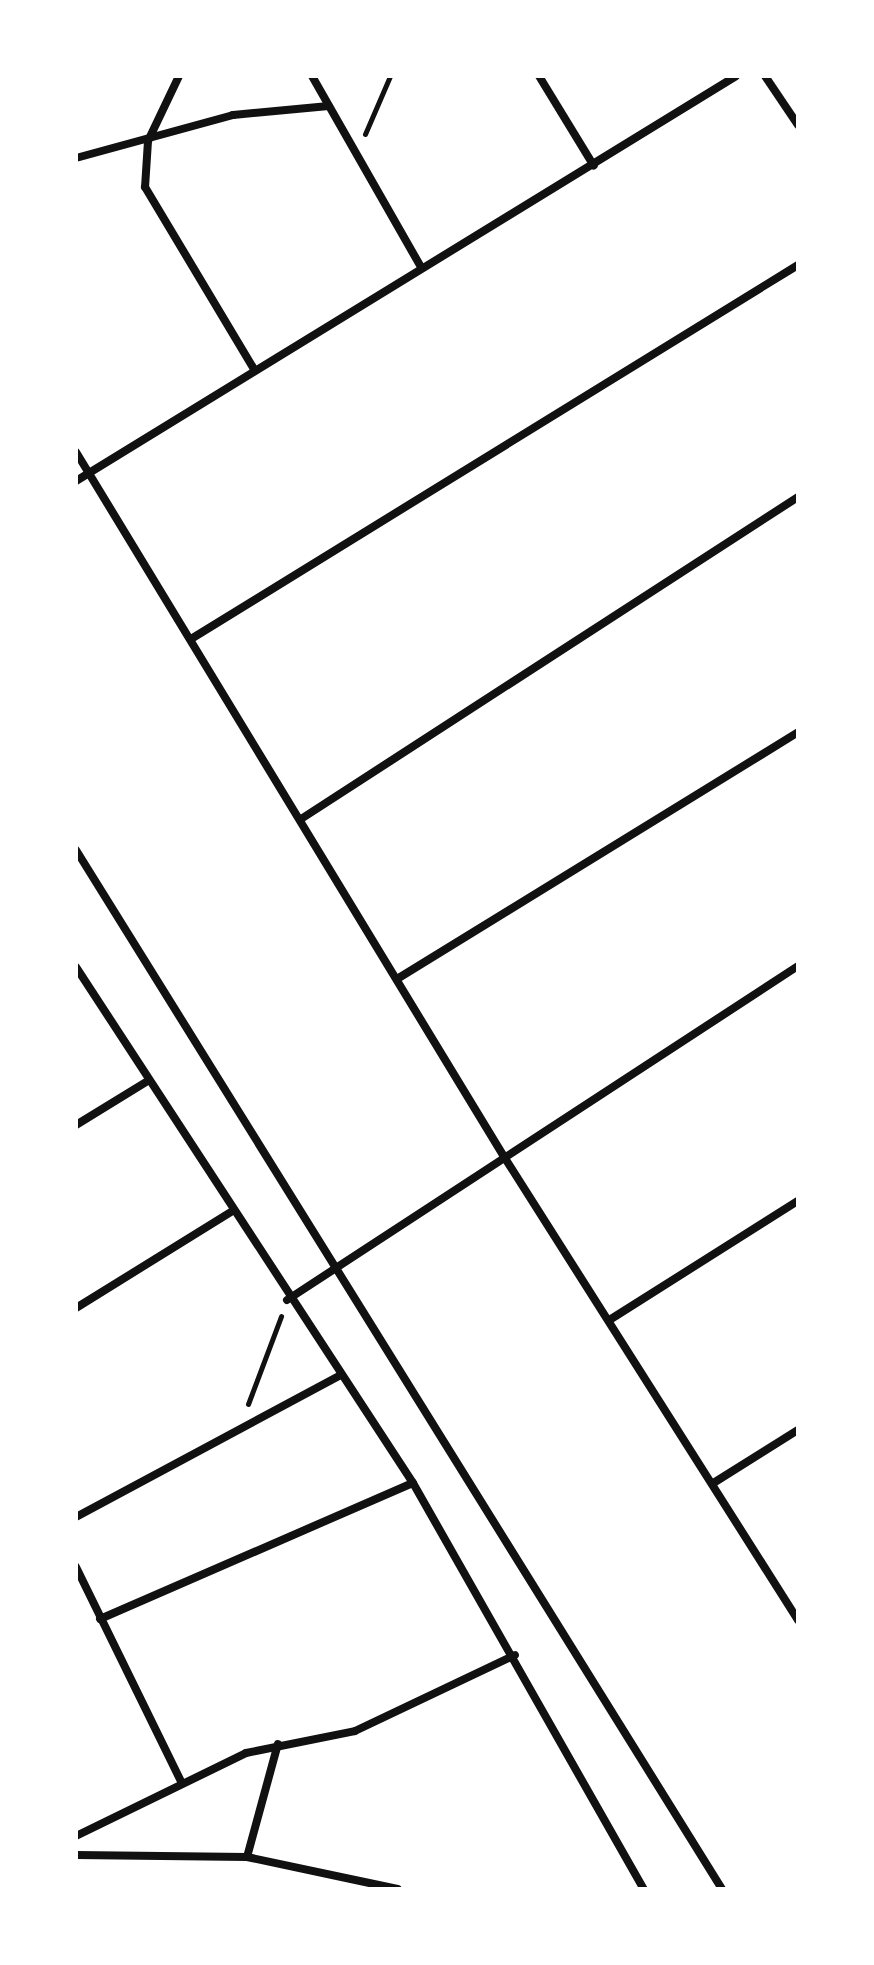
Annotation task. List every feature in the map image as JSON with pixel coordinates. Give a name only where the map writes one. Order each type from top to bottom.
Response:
[{"type":"street","points":[[179,76],[148,141],[145,187],[255,371]]},
{"type":"street","points":[[312,76],[421,267]]},
{"type":"street","points":[[539,76],[594,166]]},
{"type":"street","points":[[76,481],[421,267],[594,166],[736,76]]},
{"type":"street","points":[[765,76],[798,125]]},
{"type":"street","points":[[76,158],[148,141],[233,115],[329,106]]},
{"type":"street","points":[[191,639],[798,265]]},
{"type":"street","points":[[76,452],[503,1155],[715,1482],[798,1620]]},
{"type":"street","points":[[301,819],[798,497]]},
{"type":"street","points":[[397,979],[798,732]]},
{"type":"street","points":[[76,850],[336,1263],[722,1889]]},
{"type":"street","points":[[287,1300],[336,1263],[798,966]]},
{"type":"street","points":[[76,967],[146,1082],[287,1300],[413,1483],[515,1655],[644,1889]]},
{"type":"street","points":[[76,1125],[146,1082]]},
{"type":"street","points":[[611,1319],[798,1201]]},
{"type":"street","points":[[76,1308],[231,1212]]},
{"type":"street","points":[[76,1517],[241,1424],[341,1375]]},
{"type":"street","points":[[715,1482],[798,1430]]},
{"type":"street","points":[[100,1619],[413,1483]]},
{"type":"street","points":[[76,1567],[181,1781]]},
{"type":"street","points":[[76,1836],[181,1781],[278,1744],[355,1731],[515,1655]]},
{"type":"street","points":[[247,1857],[278,1744]]},
{"type":"street","points":[[76,1855],[247,1857],[398,1889]]},
{"type":"path","points":[[356,154],[390,76]]},
{"type":"path","points":[[241,1424],[287,1300]]}]
